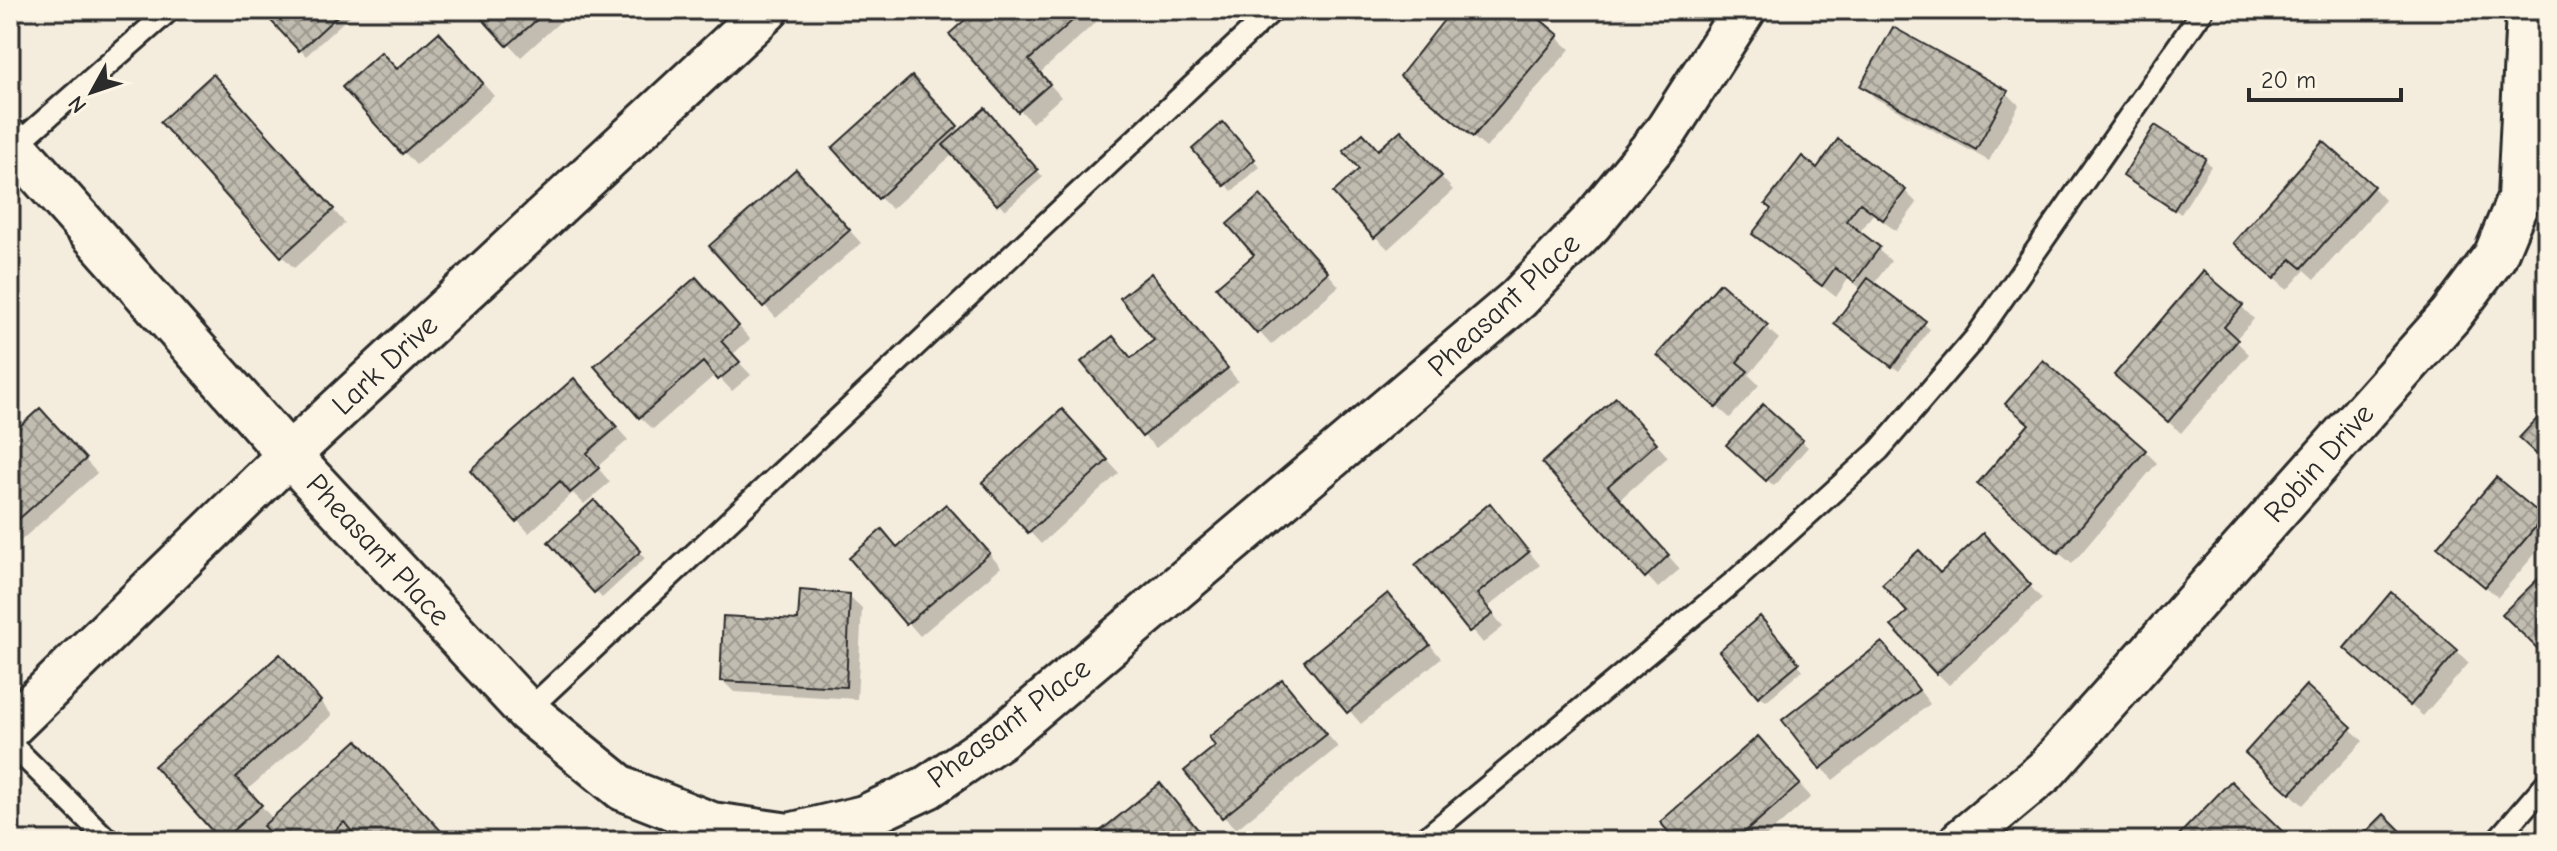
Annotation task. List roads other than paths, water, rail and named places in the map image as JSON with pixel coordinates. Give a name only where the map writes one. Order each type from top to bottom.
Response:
[{"type":"street","name":"Lark Drive","points":[[10,727],[289,455],[767,10]]},
{"type":"street","name":"Pheasant Place","points":[[12,144],[289,455],[527,711],[623,789],[712,824],[789,835],[864,817],[928,787],[1001,737],[1518,299],[1591,223],[1667,130],[1744,10]]},
{"type":"street","name":"Robin Drive","points":[[1961,841],[2045,771],[2450,316],[2495,256],[2519,198],[2524,11]]},
{"type":"lane","points":[[12,144],[170,10]]},
{"type":"lane","points":[[527,711],[1273,10]]},
{"type":"lane","points":[[1422,841],[1736,580],[1879,450],[1976,337],[2203,10]]},
{"type":"lane","points":[[10,743],[109,841]]},
{"type":"lane","points":[[2496,841],[2547,782]]}]
